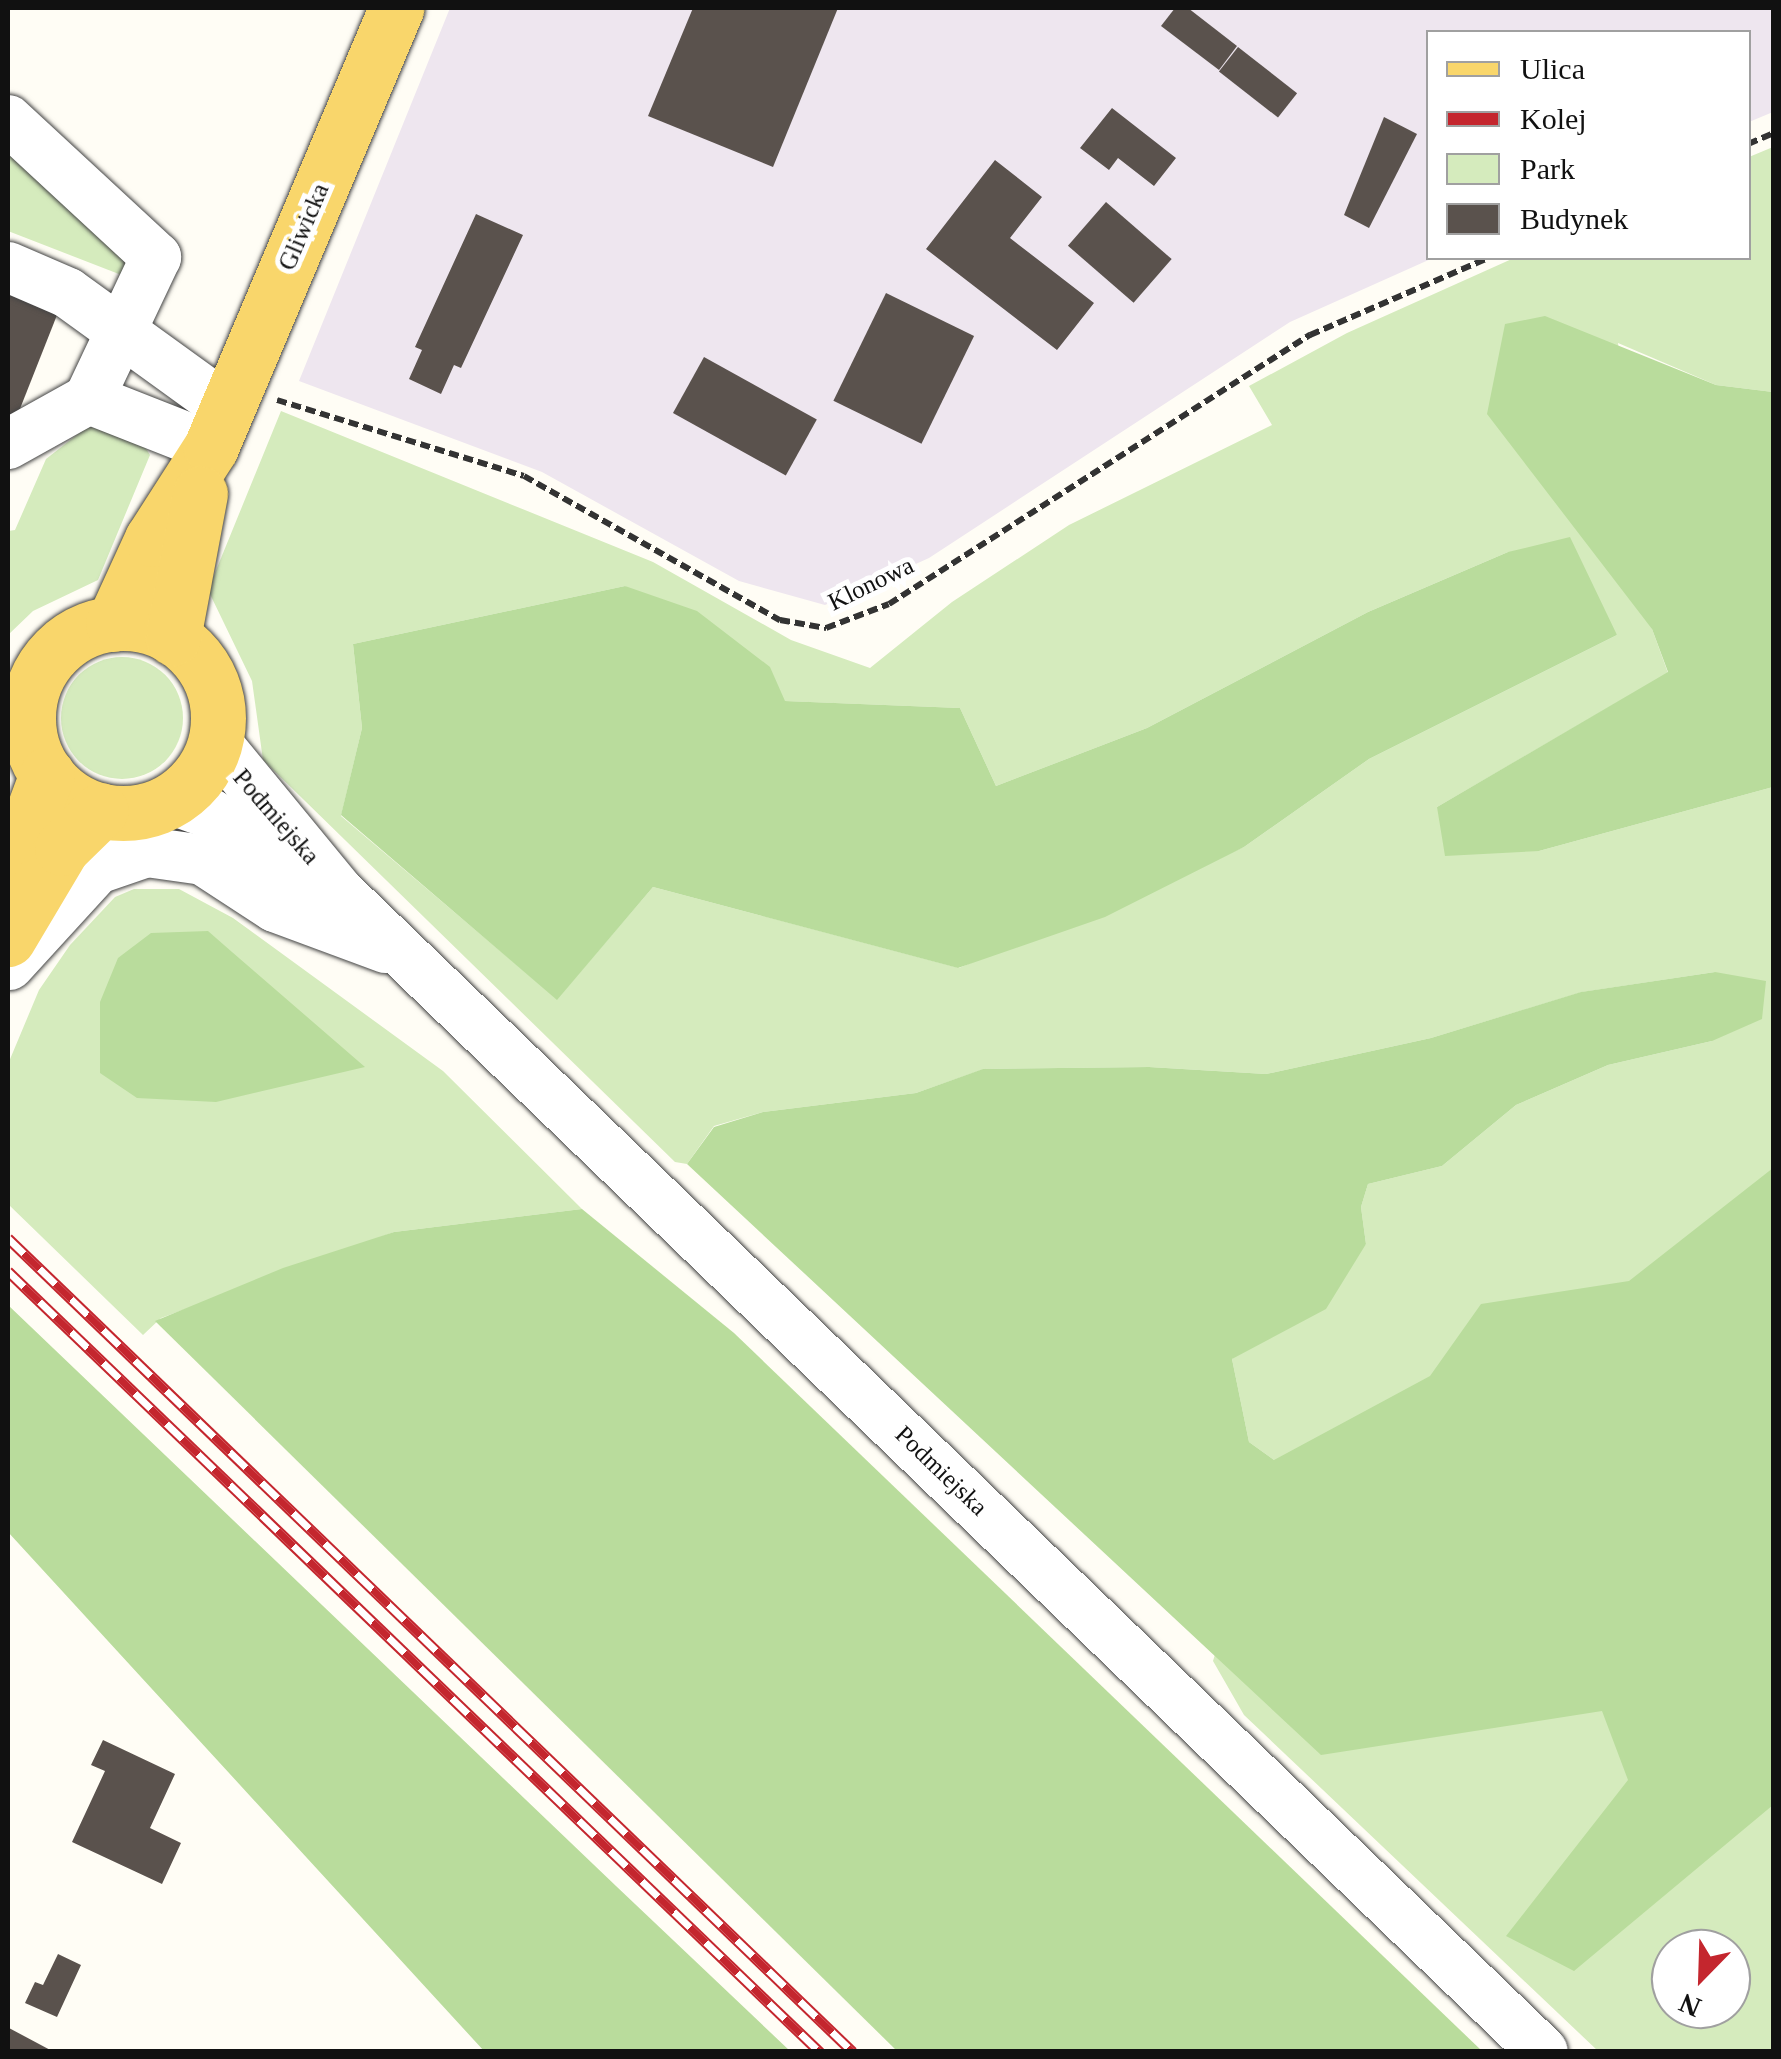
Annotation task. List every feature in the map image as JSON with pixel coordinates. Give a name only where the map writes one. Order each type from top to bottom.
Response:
[{"type":"main road","name":"Gliwicka","points":[[173,638],[178,585],[226,414],[396,8]]},
{"type":"main road","name":"Gliwicka","points":[[112,624],[152,539],[226,414]]},
{"type":"main road","points":[[112,624],[144,626],[173,638],[211,682],[216,741],[200,774],[172,800],[145,810],[101,810],[71,797],[47,774],[29,733],[39,673],[70,640],[112,624]]},
{"type":"main road","points":[[8,879],[47,774]]},
{"type":"main road","points":[[8,939],[62,848],[101,810]]},
{"type":"street","points":[[8,120],[156,257],[116,333],[89,399]]},
{"type":"street","points":[[8,267],[68,293],[226,414]]},
{"type":"street","points":[[8,444],[89,399],[226,414]]},
{"type":"street","name":"Podmiejska","points":[[216,741],[338,891],[1543,2052]]},
{"type":"street","name":"Podmiejska","points":[[172,800],[211,814],[267,854],[338,891]]},
{"type":"street","points":[[8,966],[96,869],[147,852],[204,860],[275,907],[405,955]]},
{"type":"path","name":"Klonowa","points":[[226,414],[417,441],[524,476],[780,620],[826,628],[888,604],[1310,335],[1483,260]]},
{"type":"shaded area","points":[[450,8],[1773,8],[1773,112],[1751,121],[1751,30],[1426,30],[1429,260],[1290,322],[929,558],[825,605],[739,581],[542,472],[299,381]]},
{"type":"green space","points":[[8,146],[126,259],[124,276],[8,231]]},
{"type":"green space","points":[[1773,147],[1773,392],[1716,385],[1618,343],[1652,629],[1668,673],[1437,807],[1539,851],[1773,787],[1773,2051],[1598,2051],[1244,1715],[1213,1661],[1274,1460],[1249,1442],[1232,1359],[1366,1244],[1361,1207],[1368,1184],[1442,1166],[1516,1105],[1608,1065],[1712,1041],[1715,972],[1582,992],[1431,1038],[1266,1074],[1149,1067],[984,1069],[916,1093],[763,1112],[714,1126],[687,1164],[675,1162],[263,760],[252,681],[208,590],[281,411],[653,562],[791,640],[870,668],[952,602],[1069,525],[1272,425],[1249,386],[1347,333],[1510,260],[1751,260],[1751,156]],"holes":[[[1508,552],[1617,635],[1369,759],[1244,847],[959,968],[653,887],[557,999],[341,816],[362,728],[353,644],[625,586],[784,701],[960,708],[996,786],[1147,728],[1368,612]]]},
{"type":"green space","points":[[1545,316],[1716,385],[1773,392],[1773,787],[1539,851],[1445,856],[1437,807],[1668,672],[1652,629],[1487,414],[1505,324]]},
{"type":"green space","points":[[87,427],[134,430],[150,455],[98,580],[33,611],[8,635],[8,531],[15,530],[46,459]]},
{"type":"green space","points":[[1570,537],[1617,635],[1369,759],[1244,847],[1105,917],[958,968],[653,887],[557,1000],[341,815],[362,728],[353,644],[625,586],[697,611],[770,667],[785,701],[960,708],[996,786],[1147,728],[1368,612],[1508,552]]},
{"type":"green space","points":[[122,657],[145,662],[165,675],[178,695],[183,718],[178,741],[165,761],[145,774],[122,779],[99,774],[79,761],[66,741],[61,718],[66,695],[79,675],[99,662]]},
{"type":"green space","points":[[134,889],[179,889],[233,918],[443,1071],[582,1209],[394,1232],[161,1318],[143,1335],[8,1204],[8,1064],[39,990],[70,945],[115,897]]},
{"type":"green space","points":[[208,931],[365,1067],[216,1102],[137,1098],[100,1073],[100,1002],[118,958],[151,933]]},
{"type":"green space","points":[[1715,972],[1766,981],[1762,1019],[1712,1041],[1608,1065],[1516,1105],[1442,1166],[1368,1184],[1361,1207],[1366,1244],[1326,1309],[1232,1359],[1249,1442],[1274,1460],[1430,1376],[1481,1304],[1629,1281],[1773,1168],[1773,1805],[1574,1971],[1506,1936],[1628,1780],[1602,1711],[1321,1755],[687,1164],[714,1127],[763,1112],[916,1093],[983,1069],[1149,1067],[1266,1074],[1431,1038],[1581,992]]},
{"type":"green space","points":[[582,1209],[734,1333],[1482,2051],[897,2051],[155,1321],[283,1268],[394,1232]]},
{"type":"green space","points":[[8,1305],[790,2051],[484,2051],[8,1532]]},
{"type":"building","points":[[693,8],[838,8],[773,167],[648,116]]},
{"type":"building","points":[[1175,8],[1188,8],[1237,46],[1219,70],[1161,26]]},
{"type":"building","points":[[1238,47],[1297,93],[1278,118],[1219,71]]},
{"type":"building","points":[[1112,108],[1176,158],[1154,186],[1118,158],[1109,170],[1080,148]]},
{"type":"building","points":[[1384,117],[1417,134],[1369,228],[1344,215]]},
{"type":"building","points":[[995,160],[1042,197],[1010,238],[1094,303],[1057,350],[926,249]]},
{"type":"building","points":[[1106,202],[1172,259],[1134,303],[1068,246]]},
{"type":"building","points":[[476,214],[523,235],[461,368],[454,365],[441,394],[409,379],[422,350],[415,347]]},
{"type":"building","points":[[886,293],[974,336],[921,444],[833,401]]},
{"type":"building","points":[[8,294],[59,310],[12,429],[8,427]]},
{"type":"building","points":[[704,357],[817,420],[786,476],[673,413]]},
{"type":"building","points":[[103,1740],[175,1774],[150,1828],[181,1843],[162,1884],[72,1842],[105,1771],[91,1765]]},
{"type":"building","points":[[58,1954],[81,1965],[57,2017],[25,2003],[35,1982],[43,1985]]},
{"type":"building","points":[[9,2028],[54,2052],[8,2052]]},
{"type":"railway","points":[[8,1238],[853,2052]]},
{"type":"railway","points":[[8,1271],[820,2052]]}]
